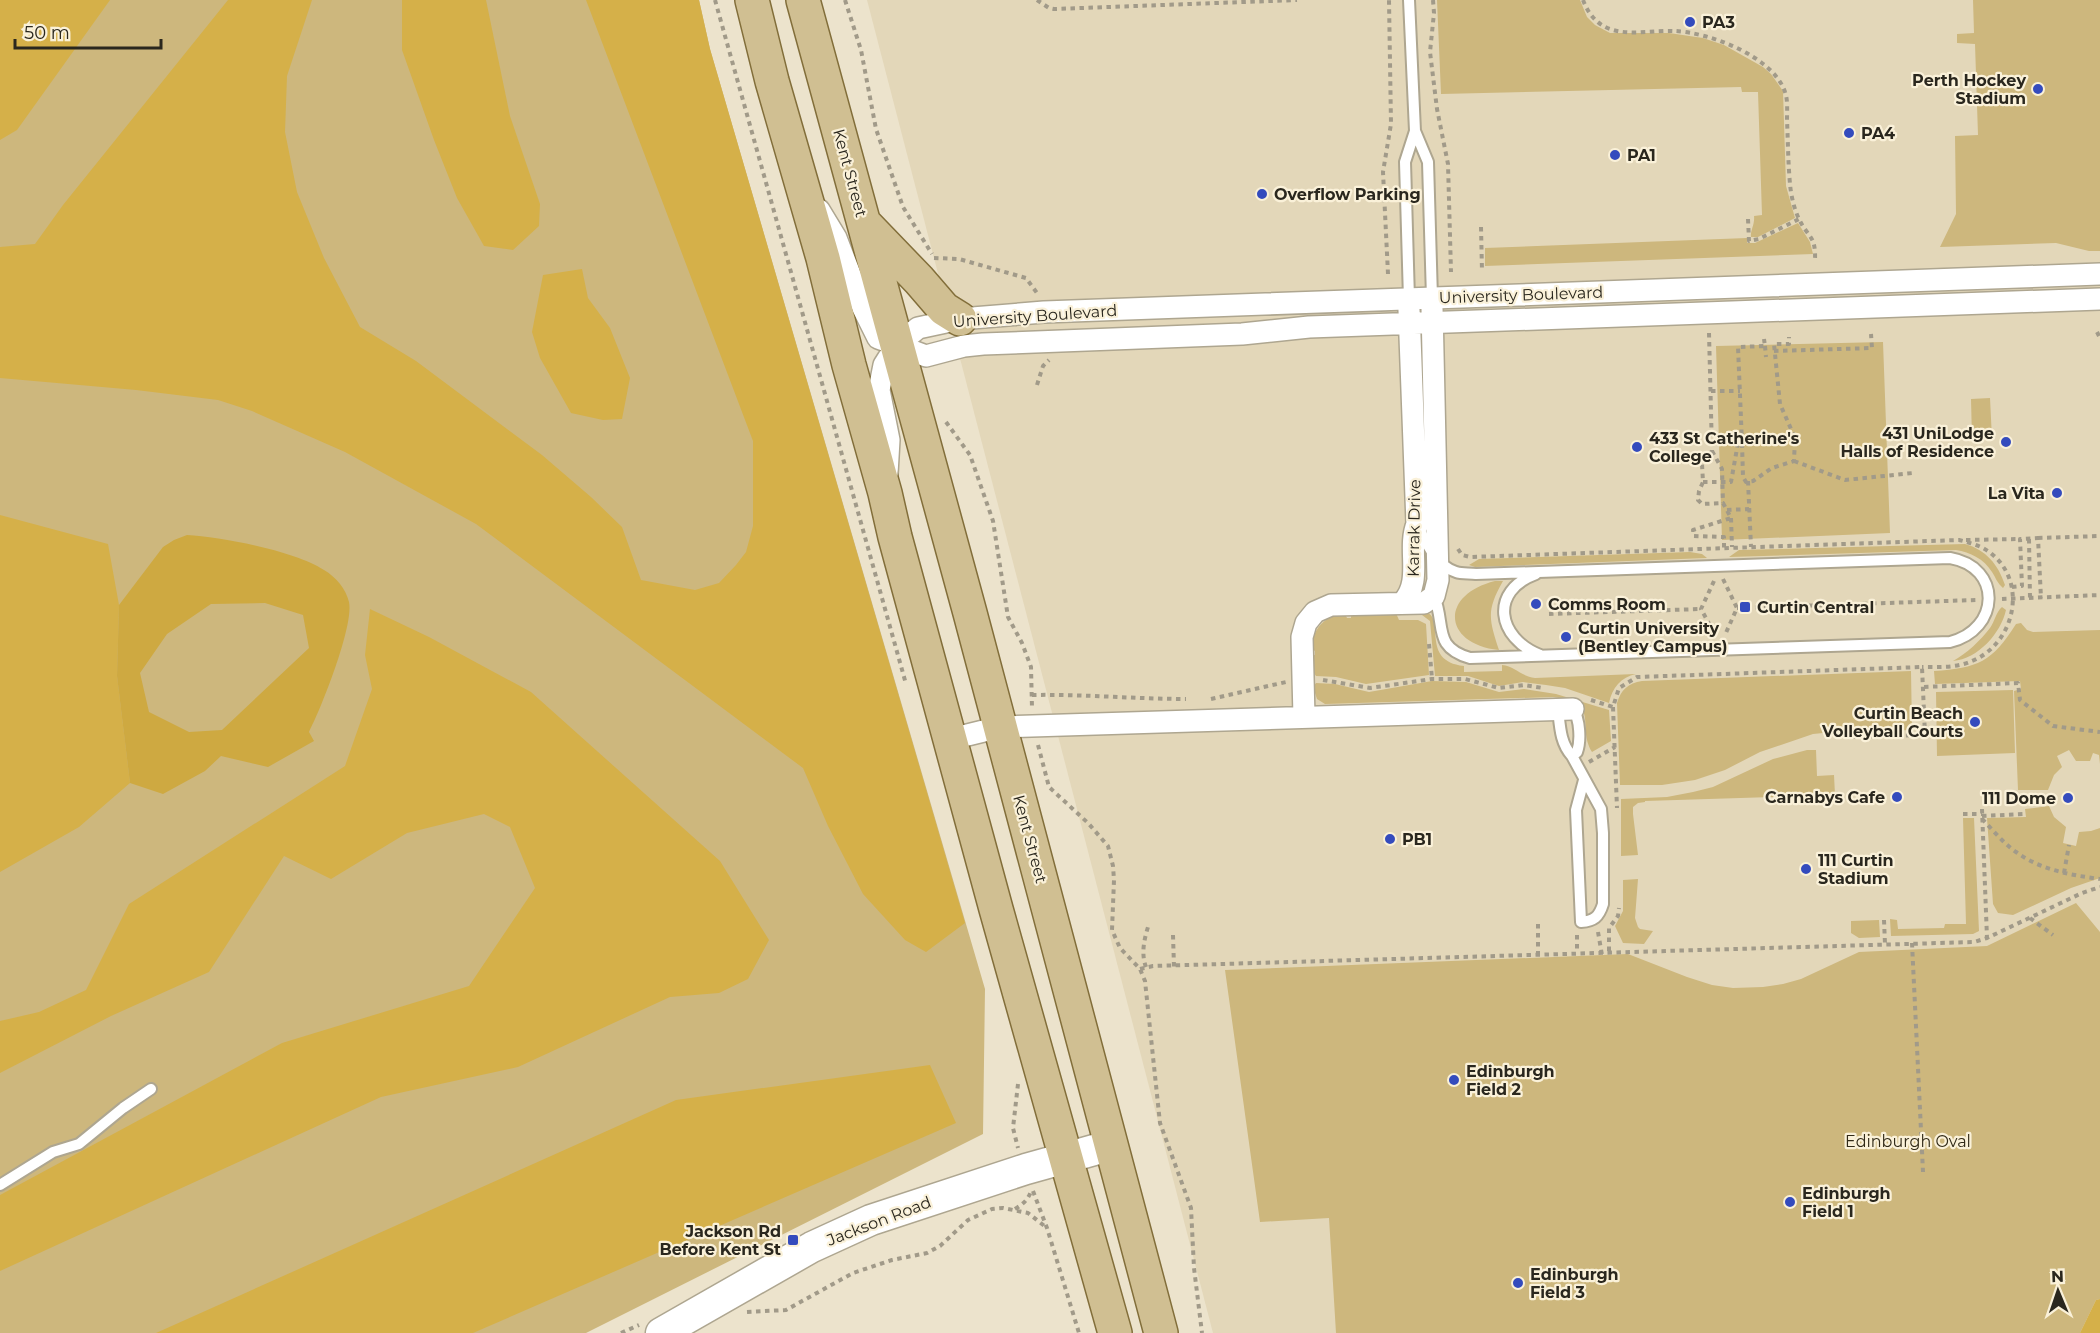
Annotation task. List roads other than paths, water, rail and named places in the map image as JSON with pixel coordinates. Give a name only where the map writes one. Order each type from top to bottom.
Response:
[{"type":"main road","name":"Kent Street","points":[[752,0],[999,921],[1115,1333]]},
{"type":"main road","name":"Kent Street","points":[[803,0],[1161,1333]]},
{"type":"main road","points":[[863,223],[944,309],[960,319]]},
{"type":"street","name":"Kent Street","points":[[798,173],[836,238],[863,308],[878,338],[896,346],[884,364],[879,390],[889,440],[885,493]]},
{"type":"street","name":"University Boulevard","points":[[896,346],[918,328],[960,319],[1044,312],[2100,274]]},
{"type":"street","name":"Karrak Drive","points":[[1403,602],[1413,586],[1412,536],[1417,524],[1409,298]]},
{"type":"street","name":"Karrak Drive","points":[[1403,602],[1424,603],[1434,596],[1438,580],[1432,298]]},
{"type":"street","name":"University Boulevard","points":[[896,346],[926,356],[964,346],[983,344],[1242,334],[1309,327],[2100,299]]},
{"type":"street","points":[[1304,717],[1303,630],[1309,618],[1315,612],[1331,605],[1403,602]]},
{"type":"street","points":[[951,740],[1000,728],[1570,705]]},
{"type":"street","name":"Jackson Road","points":[[661,1333],[812,1247],[871,1220],[1112,1145]]},
{"type":"lane","points":[[1409,0],[1415,131],[1428,162],[1432,298]]},
{"type":"lane","points":[[1409,298],[1405,162],[1415,131]]},
{"type":"lane","points":[[1417,524],[1437,559],[1454,572],[1476,574],[1950,558],[1962,560],[1972,566],[1986,582],[1988,593],[1984,619],[1979,627],[1961,639],[1950,642],[1470,658],[1457,654],[1446,643],[1434,596]]},
{"type":"lane","points":[[1542,572],[1516,585],[1510,593],[1504,611],[1505,624],[1515,640],[1524,648],[1542,656]]},
{"type":"lane","points":[[1570,705],[1576,715],[1579,742],[1577,752],[1572,756]]},
{"type":"lane","points":[[1570,705],[1565,748],[1572,756],[1601,808],[1603,833],[1603,904],[1600,913],[1593,921],[1581,922],[1576,810],[1584,780]]},
{"type":"lane","points":[[0,1185],[53,1152],[79,1144],[123,1108],[151,1089]]},
{"type":"place","name":"PA3","points":[[1690,22]]},
{"type":"place","name":"Perth Hockey Stadium","points":[[2038,89]]},
{"type":"place","name":"PA4","points":[[1849,133]]},
{"type":"place","name":"PA1","points":[[1615,155]]},
{"type":"place","name":"Overflow Parking","points":[[1262,194]]},
{"type":"place","name":"431 UniLodge Halls of Residence","points":[[2006,442]]},
{"type":"place","name":"433 St Catherine's College","points":[[1637,447]]},
{"type":"place","name":"La Vita","points":[[2057,493]]},
{"type":"place","name":"Comms Room","points":[[1536,604]]},
{"type":"place","name":"Curtin Central","points":[[1745,607]]},
{"type":"place","name":"Curtin University (Bentley Campus)","points":[[1566,637]]},
{"type":"place","name":"Curtin Beach Volleyball Courts","points":[[1975,722]]},
{"type":"place","name":"Carnabys Cafe","points":[[1897,797]]},
{"type":"place","name":"111 Dome","points":[[2068,798]]},
{"type":"place","name":"PB1","points":[[1390,839]]},
{"type":"place","name":"111 Curtin Stadium","points":[[1806,869]]},
{"type":"place","name":"Edinburgh Field 2","points":[[1454,1080]]},
{"type":"place","name":"Edinburgh Field 1","points":[[1790,1202]]},
{"type":"place","name":"Jackson Rd Before Kent St","points":[[793,1240]]},
{"type":"place","name":"Edinburgh Field 3","points":[[1518,1283]]},
{"type":"park label","name":"Edinburgh Oval","points":[[1908,1141]]}]
